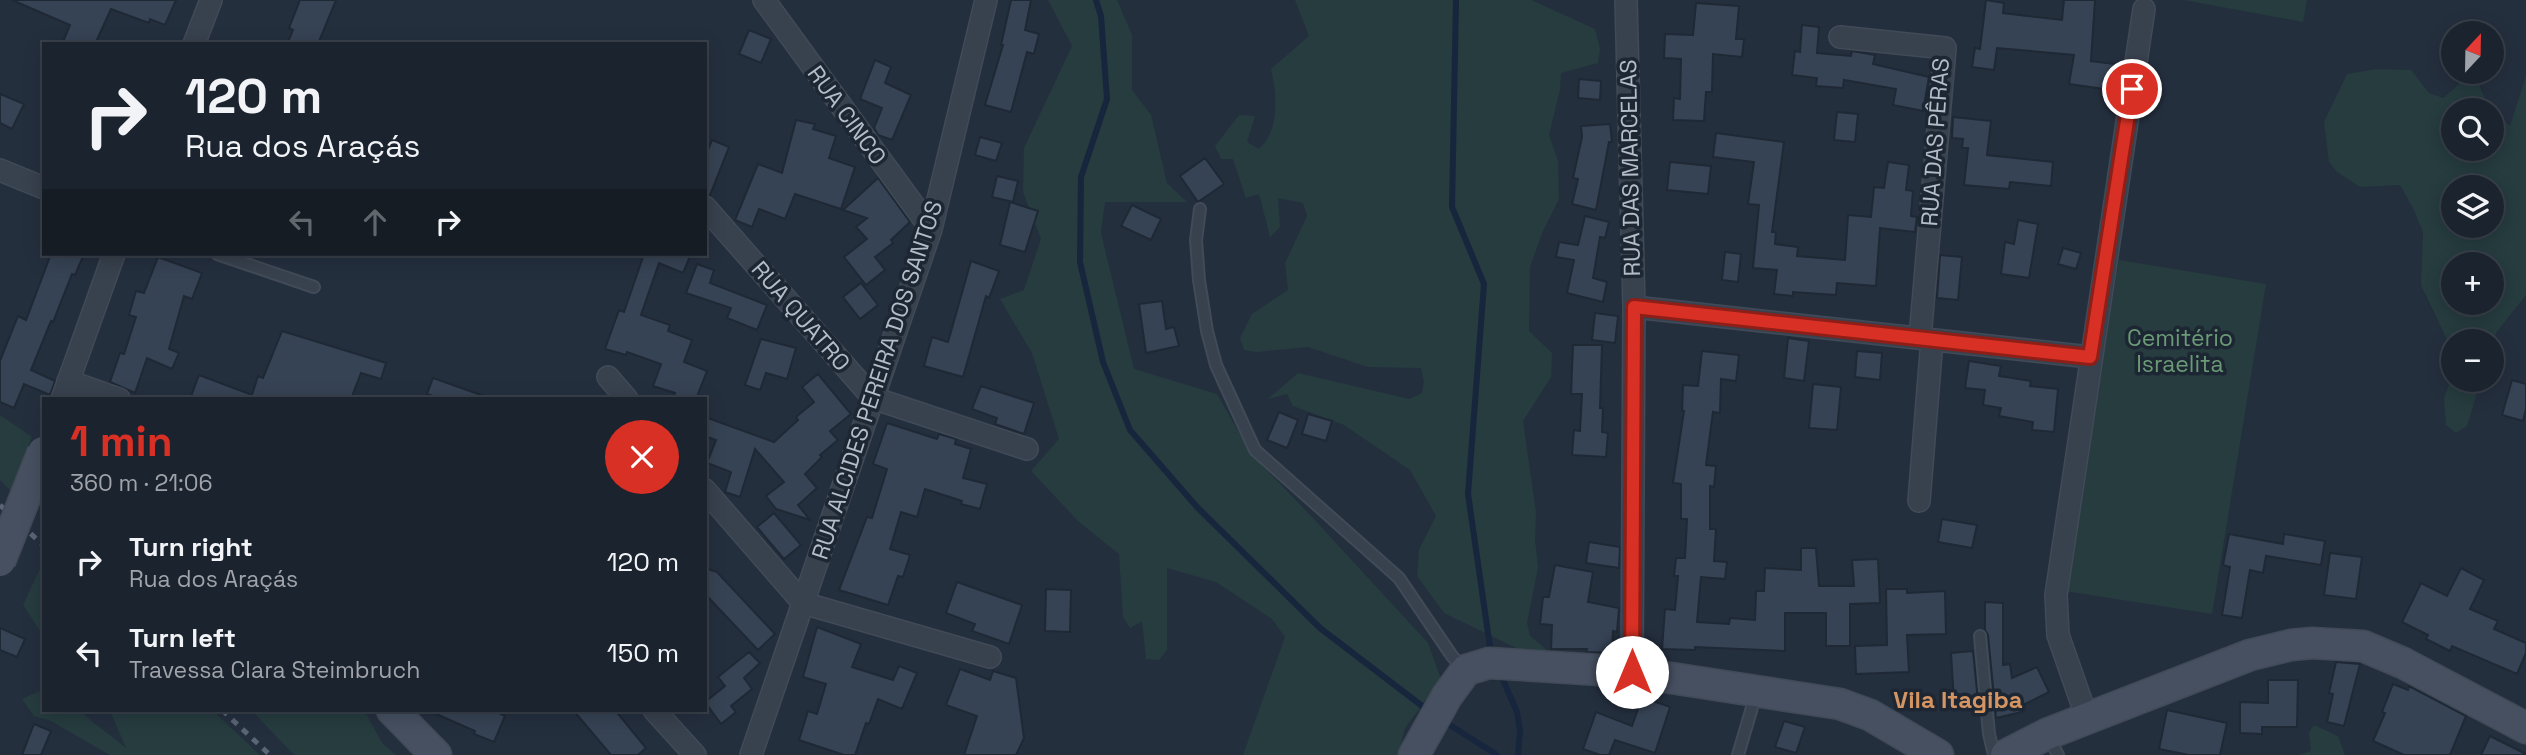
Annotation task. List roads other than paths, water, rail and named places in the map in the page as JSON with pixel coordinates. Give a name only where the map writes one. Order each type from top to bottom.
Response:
[{"type":"street","points":[[195,42],[211,0]]},
{"type":"street","name":"RUA CINCO","points":[[764,0],[931,229]]},
{"type":"street","name":"RUA ALCIDES PEREIRA DOS SANTOS","points":[[751,755],[931,229],[986,0]]},
{"type":"street","name":"RUA DAS MARCELAS","points":[[1626,0],[1634,307],[1632,672]]},
{"type":"street","points":[[2087,718],[2058,635],[2056,595],[2144,9]]},
{"type":"street","name":"RUA DAS PÊRAS","points":[[1840,37],[1945,48],[1926,339]]},
{"type":"street","points":[[0,170],[42,187]]},
{"type":"street","name":"RUA QUATRO","points":[[707,209],[873,398]]},
{"type":"street","points":[[107,397],[65,390],[113,256]]},
{"type":"street","points":[[1634,307],[2090,357]]},
{"type":"street","points":[[1919,501],[1926,339]]},
{"type":"street","points":[[608,377],[625,397]]},
{"type":"street","points":[[873,398],[1027,449]]},
{"type":"street","points":[[0,561],[42,453]]},
{"type":"street","points":[[707,492],[803,603],[990,657]]},
{"type":"street","points":[[2006,755],[2052,744],[2087,718],[2250,655],[2312,643],[2363,646],[2403,663],[2526,728]]},
{"type":"street","points":[[1414,755],[1447,696],[1466,670],[1489,663],[1632,672],[1840,704],[1870,715],[1938,755]]},
{"type":"street","points":[[393,712],[436,755]]},
{"type":"street","points":[[656,712],[695,755]]},
{"type":"lane","points":[[1200,209],[1196,240],[1207,331],[1216,365],[1255,450],[1399,578],[1451,656],[1466,670]]},
{"type":"lane","points":[[223,256],[314,287]]},
{"type":"lane","points":[[1980,636],[1989,734],[1994,755]]},
{"type":"lane","points":[[1738,755],[1757,692]]},
{"type":"waterway","points":[[1096,0],[1101,16],[1107,99],[1081,177],[1080,262],[1103,362],[1130,430],[1197,507],[1320,628],[1430,712]]},
{"type":"waterway","points":[[1456,0],[1452,207],[1484,284],[1468,494],[1491,654]]},
{"type":"waterway","points":[[1500,673],[1517,712],[1520,731],[1518,755]]},
{"type":"waterway","points":[[1442,720],[1497,755]]},
{"type":"railway","points":[[0,505],[42,544]]},
{"type":"railway","points":[[224,712],[270,755]]},
{"type":"district","name":"Vila Itagiba","points":[[1958,700]]},
{"type":"park label","name":"Cemitério Israelita","points":[[2180,351]]}]
